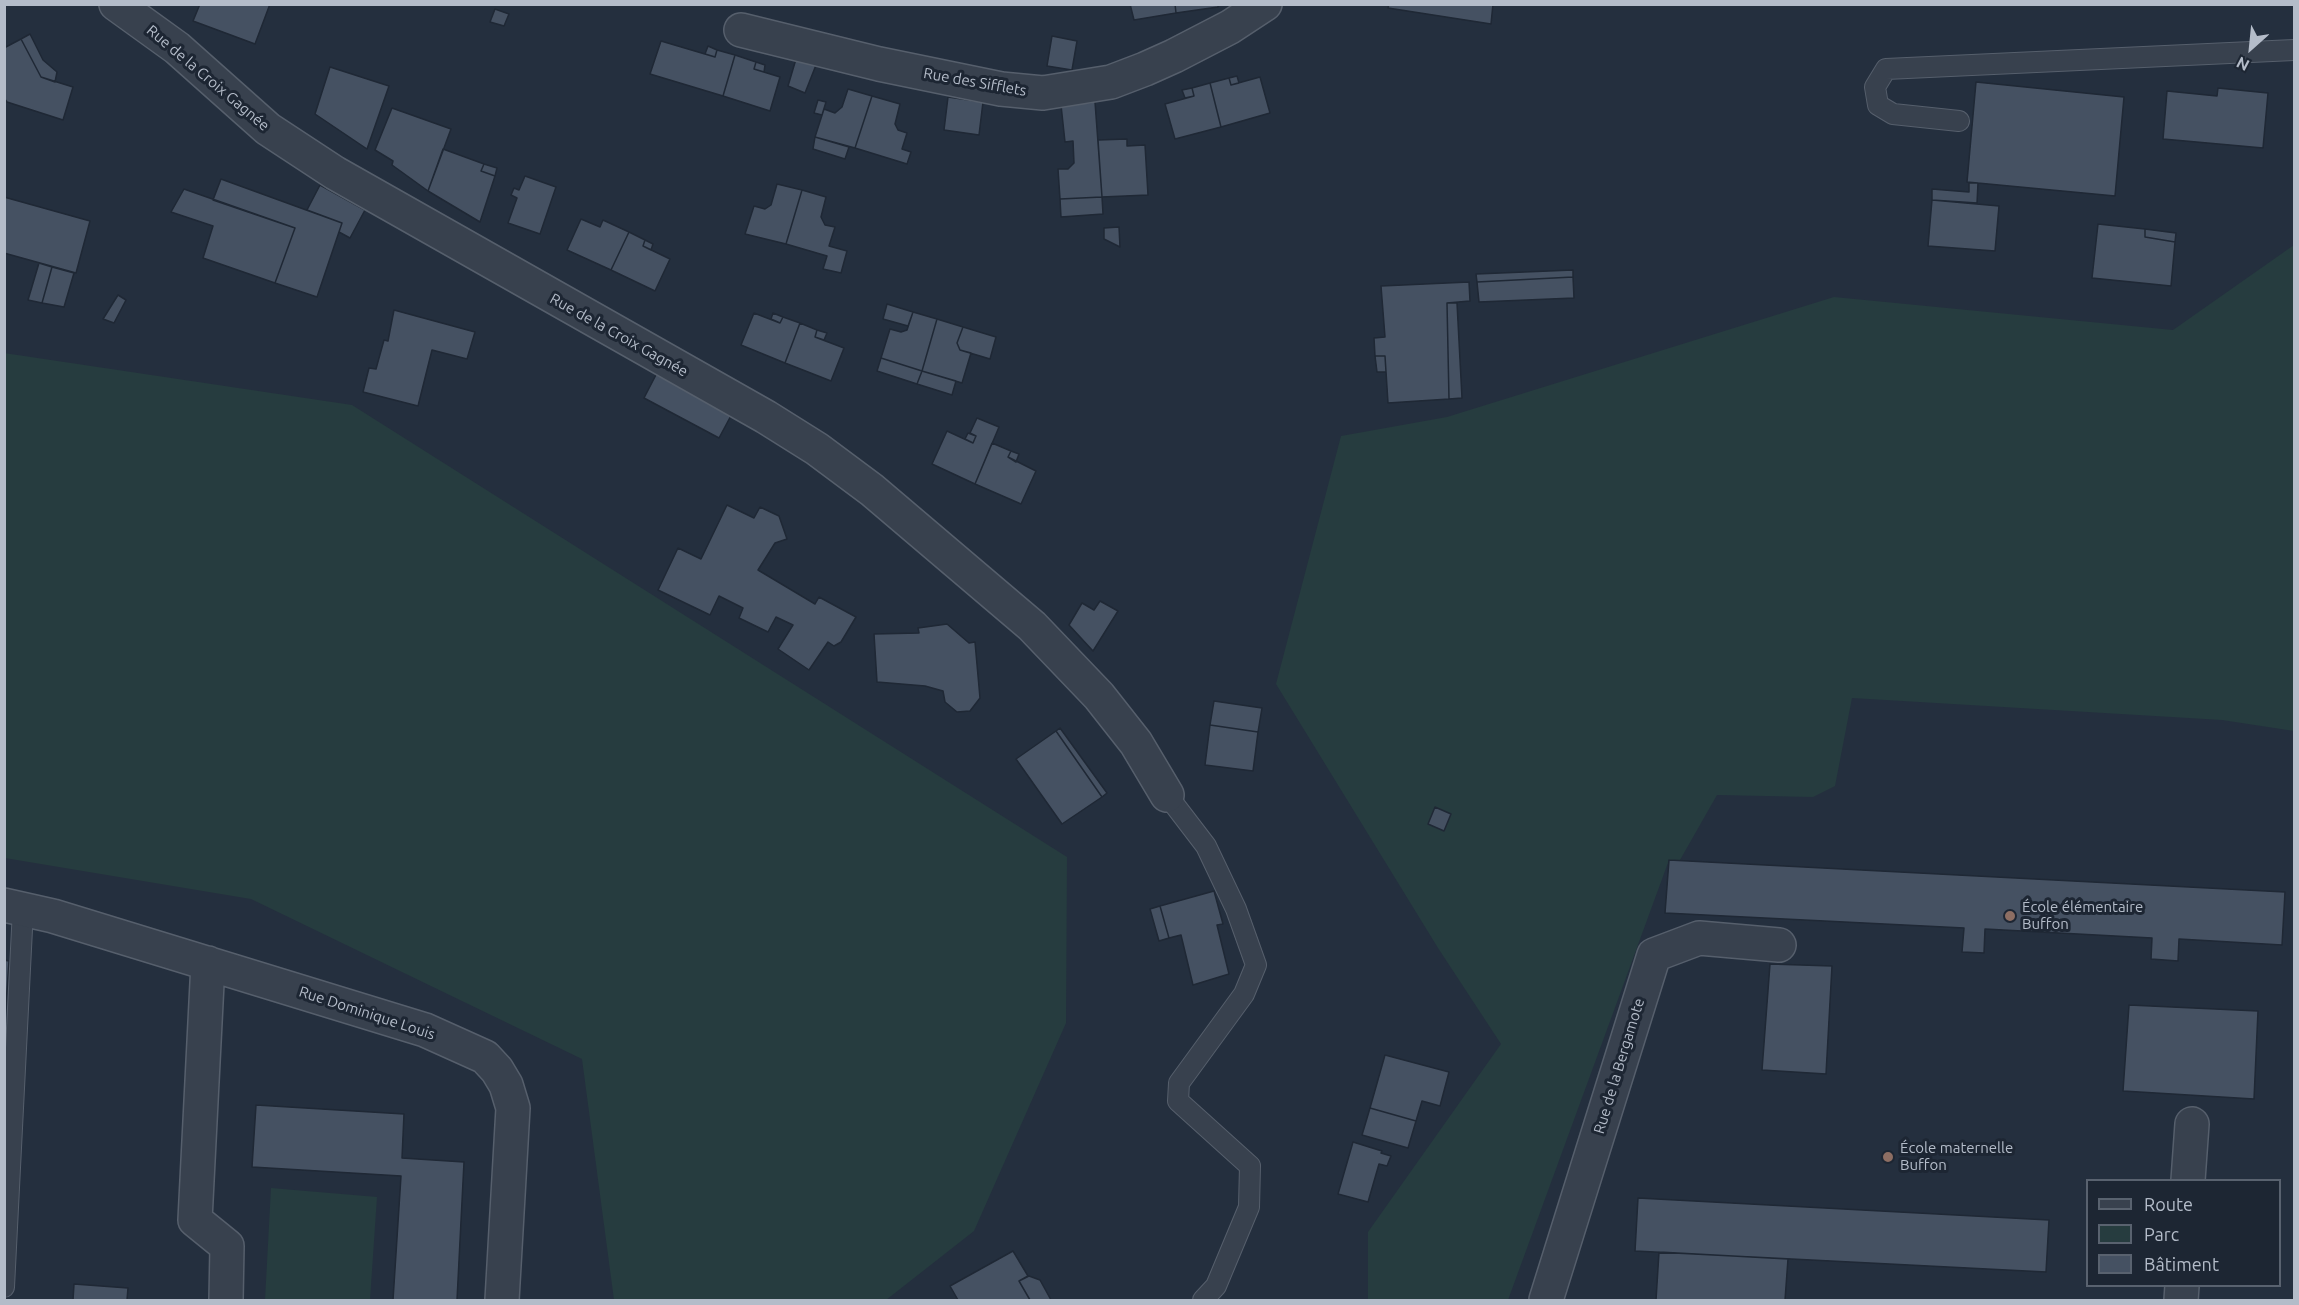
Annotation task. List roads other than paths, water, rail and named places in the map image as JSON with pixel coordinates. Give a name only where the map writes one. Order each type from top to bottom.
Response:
[{"type":"street","name":"Rue de la Croix Gagnée","points":[[116,4],[177,48],[268,129],[334,173],[766,417],[817,449],[872,490],[1032,626],[1099,696],[1136,743],[1167,795]]},
{"type":"street","name":"Rue des Sifflets","points":[[741,30],[879,64],[1001,89],[1043,93],[1111,82],[1145,69],[1184,51],[1265,4]]},
{"type":"street","name":"Rue Dominique Louis","points":[[14,907],[64,919],[425,1030],[485,1057],[497,1070],[506,1085],[513,1108],[502,1300]]},
{"type":"street","name":"Rue de la Bergamote","points":[[1546,1300],[1654,955],[1699,938],[1779,945]]},
{"type":"street","points":[[208,963],[195,1220],[227,1246],[226,1300]]},
{"type":"street","points":[[2188,1179],[2192,1124]]},
{"type":"lane","points":[[1959,121],[1893,114],[1878,105],[1875,87],[1886,69],[2295,50]]},
{"type":"lane","points":[[1167,795],[1206,846],[1236,909],[1256,965],[1244,994],[1179,1083],[1178,1101],[1250,1166],[1249,1207],[1216,1286],[1203,1300]]},
{"type":"lane","points":[[4,1287],[14,907]]},
{"type":"place","name":"École élémentaire Buffon","points":[[2010,916]]},
{"type":"place","name":"École maternelle Buffon","points":[[1888,1157]]}]
